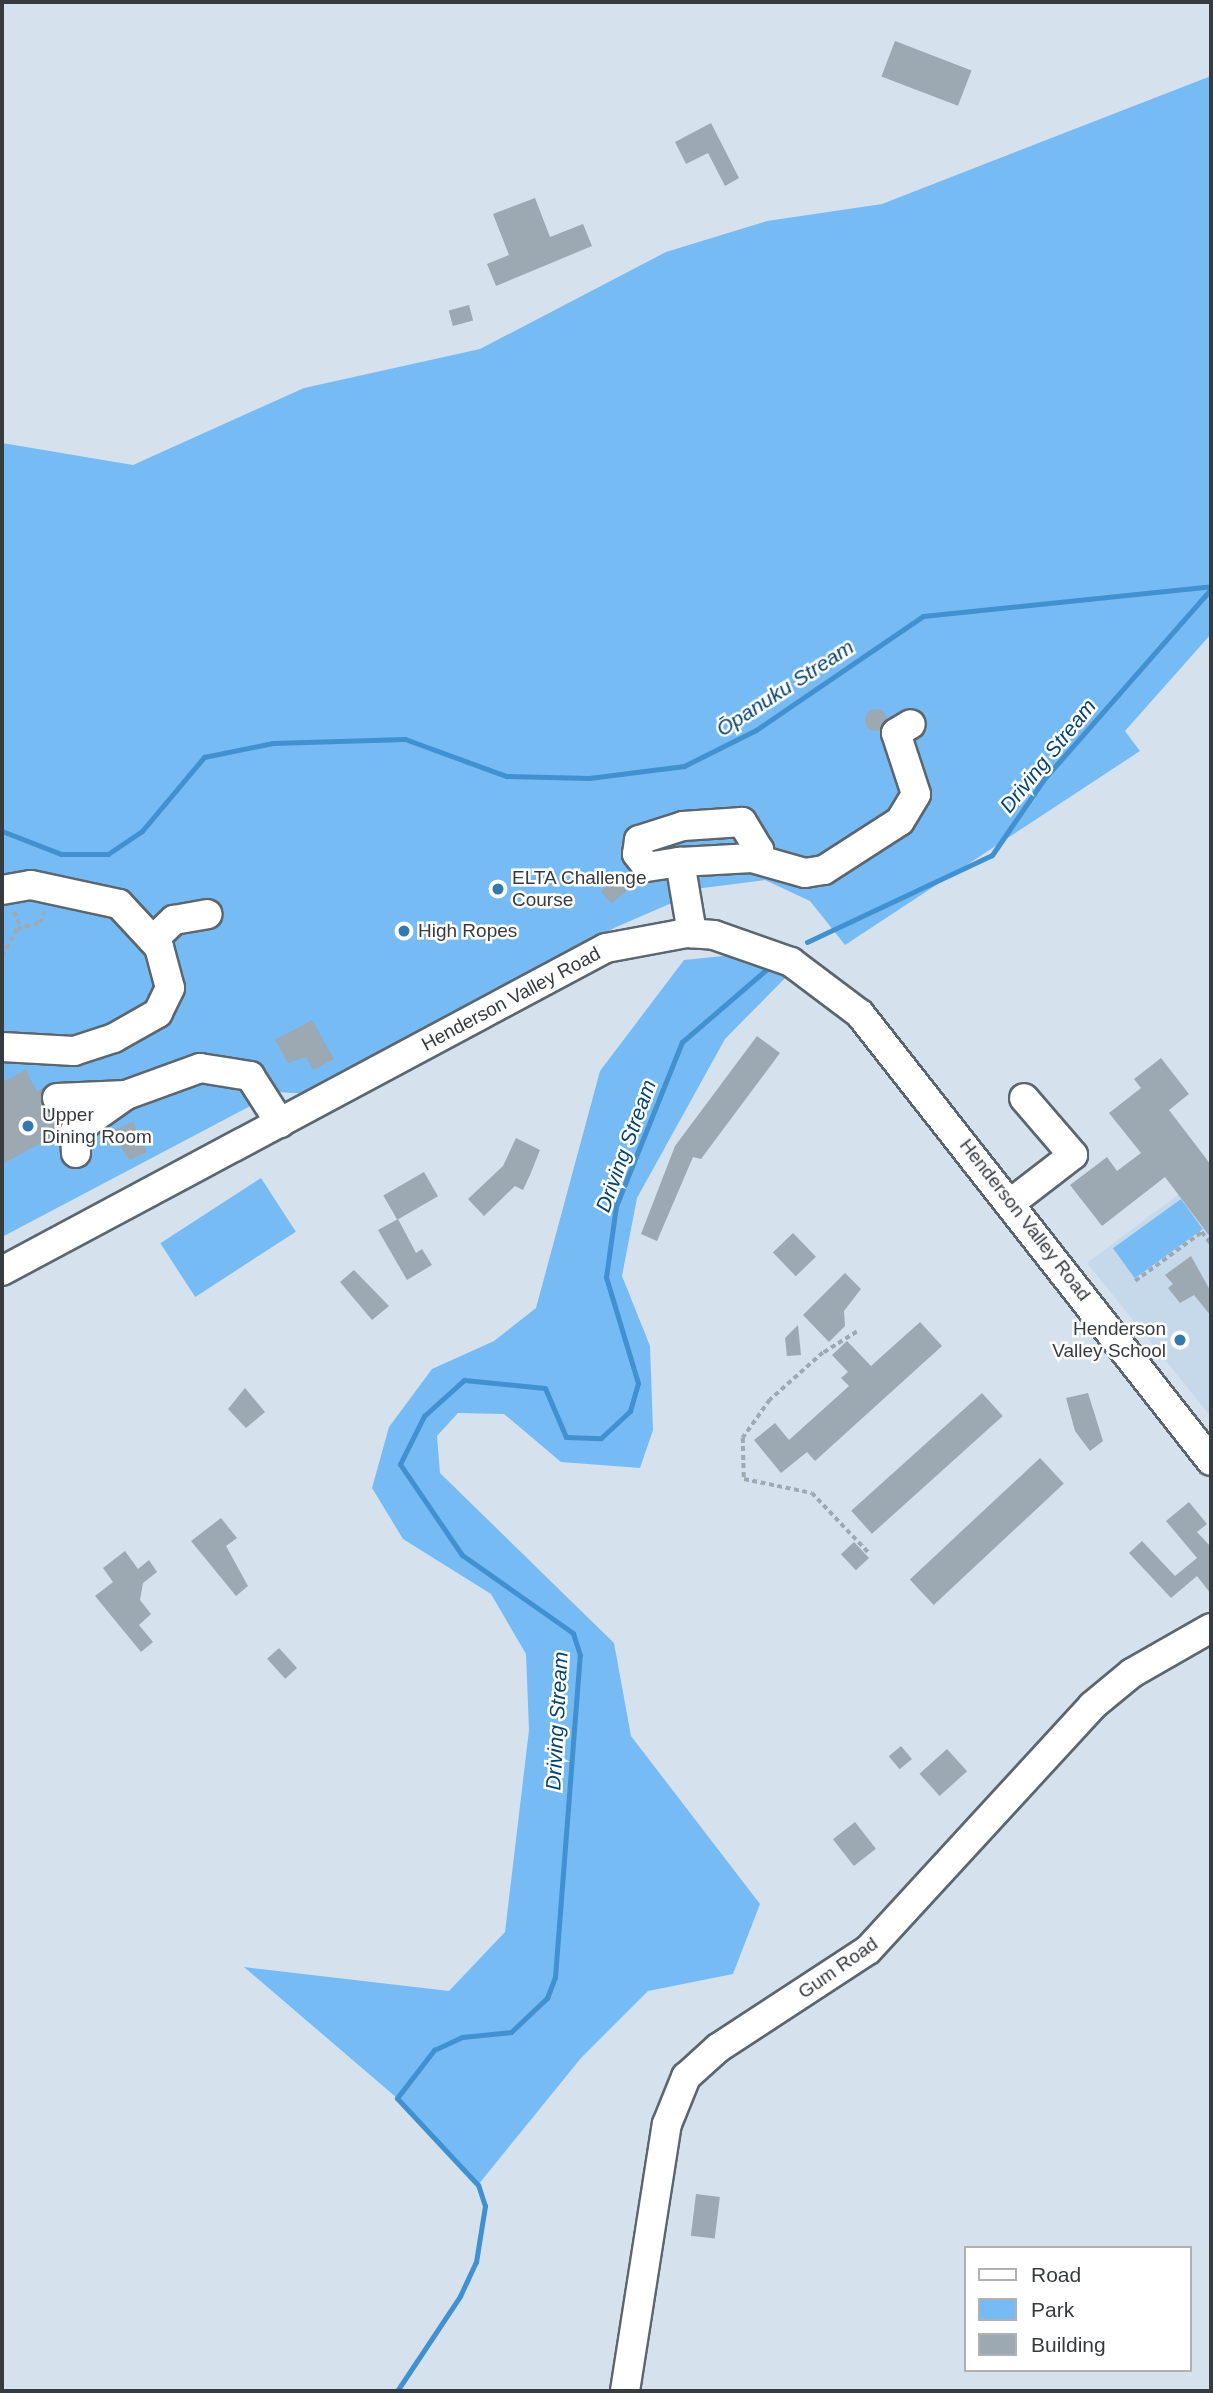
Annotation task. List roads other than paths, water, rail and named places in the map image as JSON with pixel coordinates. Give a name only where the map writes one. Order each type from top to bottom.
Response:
[{"type":"street","points":[[752,858],[759,850],[742,822],[684,826],[639,840],[637,855],[647,867],[680,862],[752,858],[805,873],[824,870],[900,821],[916,794],[894,733]]},
{"type":"street","points":[[680,862],[692,933]]},
{"type":"street","points":[[8,901],[31,885],[101,896],[135,917],[153,940],[170,978],[163,1007],[132,1029],[74,1051],[16,1064]]},
{"type":"street","points":[[153,940],[174,920],[207,914]]},
{"type":"street","name":"Henderson Valley Road","points":[[5,1260],[280,1123],[606,948],[692,933],[764,949],[840,995],[898,1056],[1211,1461]]},
{"type":"street","points":[[74,1051],[75,1100],[126,1095],[200,1068],[235,1070],[262,1089],[280,1123]]},
{"type":"street","points":[[76,1153],[75,1131],[126,1095]]},
{"type":"street","points":[[1012,1202],[1073,1155],[1024,1098]]},
{"type":"street","name":"Gum Road","points":[[625,2391],[667,2124],[686,2077],[718,2048],[868,1950],[1092,1706],[1132,1673],[1211,1628]]},
{"type":"waterway","name":"Ōpanuku Stream","points":[[2,831],[61,854],[108,854],[142,831],[204,757],[273,743],[405,739],[506,776],[589,778],[684,766],[756,730],[923,616],[1211,586]]},
{"type":"waterway","name":"Driving Stream","points":[[807,942],[992,855],[1044,779],[1211,589]]},
{"type":"waterway","name":"Driving Stream","points":[[397,2391],[460,2296],[476,2262],[485,2206],[478,2185],[397,2098],[434,2050],[462,2037],[511,2032],[547,1998],[555,1977],[580,1655],[573,1633],[462,1555],[400,1464],[424,1416],[464,1380],[545,1388],[566,1437],[601,1438],[630,1411],[638,1383],[606,1277],[616,1206],[682,1042],[768,968]]},
{"type":"place","name":"ELTA Challenge Course","points":[[498,889]]},
{"type":"place","name":"High Ropes","points":[[404,931]]},
{"type":"place","name":"Upper Dining Room","points":[[28,1126]]},
{"type":"place","name":"Henderson Valley School","points":[[1180,1340]]}]
